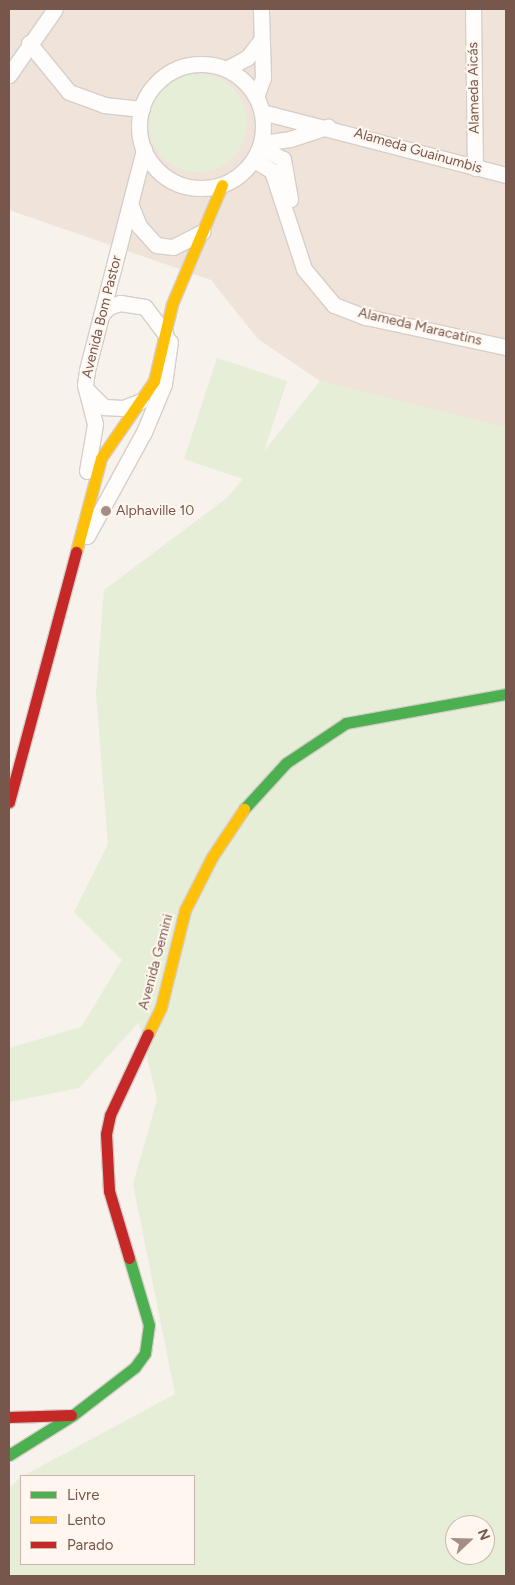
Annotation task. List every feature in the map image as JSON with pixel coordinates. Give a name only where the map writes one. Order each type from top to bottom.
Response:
[{"type":"street","points":[[9,74],[29,43],[55,9]]},
{"type":"street","points":[[256,96],[263,78],[262,9]]},
{"type":"street","name":"Alameda Aicás","points":[[473,9],[475,168]]},
{"type":"street","points":[[226,69],[247,58],[261,40]]},
{"type":"street","points":[[29,43],[69,92],[104,105],[142,109]]},
{"type":"street","points":[[201,64],[226,69],[244,80],[256,96],[262,112],[259,150],[240,175],[222,185],[185,186],[153,166],[144,149],[142,109],[160,79],[175,70],[201,64]]},
{"type":"street","name":"Alameda Guainumbis","points":[[262,112],[329,126],[475,168],[506,175]]},
{"type":"street","points":[[259,150],[329,126]]},
{"type":"street","name":"Avenida Bom Pastor","points":[[68,573],[75,514],[94,446],[95,424],[85,385],[144,149]]},
{"type":"street","name":"Alameda Maracatins","points":[[259,150],[272,171],[294,228],[304,269],[334,305],[366,316],[506,347]]},
{"type":"street","name":"Avenida Bom Pastor","points":[[9,802],[68,573],[101,458],[154,381],[172,304],[222,185]]},
{"type":"street","points":[[130,206],[139,226],[156,245],[173,247],[203,231]]},
{"type":"street","points":[[102,314],[108,307],[120,303],[145,307],[165,334]]},
{"type":"street","name":"Avenida Bom Pastor","points":[[68,573],[144,432],[164,384],[169,364],[172,304]]},
{"type":"street","points":[[85,385],[104,407],[123,408],[142,401]]},
{"type":"street","name":"Avenida Gemini","points":[[9,1455],[73,1415],[135,1367],[147,1347],[149,1325],[145,1307],[109,1190],[106,1134],[110,1115],[161,1007],[185,910],[212,858],[260,791],[286,763],[331,731],[355,719],[506,694]]},
{"type":"street","points":[[9,1417],[73,1415]]},
{"type":"shaded area","points":[[9,9],[506,9],[506,429],[320,381],[258,339],[211,280],[9,210]]},
{"type":"green space","points":[[198,74],[217,78],[233,88],[243,104],[247,123],[243,142],[233,158],[217,168],[198,172],[179,168],[163,158],[153,142],[149,123],[153,104],[163,88],[179,78]]},
{"type":"green space","points":[[217,358],[287,381],[264,451],[320,381],[506,427],[506,1576],[9,1576],[9,1488],[20,1478],[20,1565],[195,1565],[195,1475],[25,1475],[175,1394],[133,1184],[157,1100],[139,1022],[79,1088],[9,1102],[9,1048],[81,1027],[122,960],[74,912],[108,844],[96,693],[104,590],[228,497],[243,479],[184,459]]},
{"type":"traffic: fast","points":[[244,809],[286,763],[346,723],[506,694]]},
{"type":"traffic: fast","points":[[9,1455],[73,1415],[135,1367],[145,1353],[149,1325],[129,1258]]},
{"type":"traffic: slow","points":[[76,552],[101,458],[154,381],[172,304],[222,185]]},
{"type":"traffic: slow","points":[[148,1034],[161,1007],[185,910],[212,857],[244,809]]},
{"type":"traffic: jam","points":[[9,802],[76,552]]},
{"type":"traffic: jam","points":[[129,1258],[109,1191],[106,1134],[110,1115],[148,1034]]},
{"type":"traffic: jam","points":[[9,1417],[71,1415]]},
{"type":"place","name":"Alphaville 10","points":[[106,511]]}]
